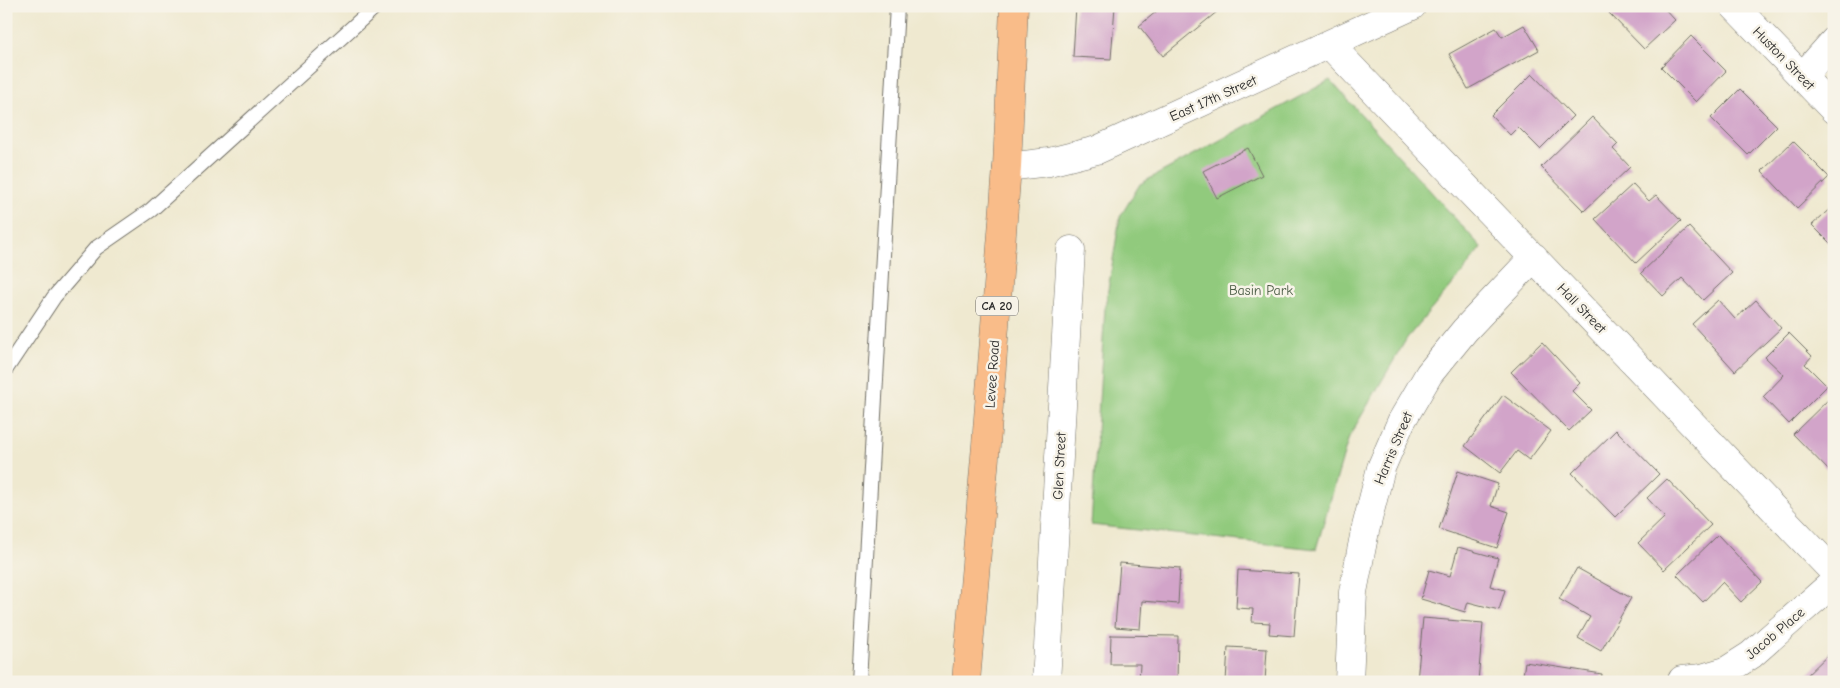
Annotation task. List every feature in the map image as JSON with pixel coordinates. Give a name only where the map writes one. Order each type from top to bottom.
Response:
[{"type":"highway","name":"Levee Road","points":[[966,682],[986,455],[1007,167],[1014,6]]},
{"type":"street","name":"East 17th Street","points":[[1007,167],[1049,162],[1097,150],[1412,6]]},
{"type":"street","name":"Huston Street","points":[[1734,6],[1834,110]]},
{"type":"street","points":[[1802,77],[1834,41]]},
{"type":"street","name":"Hall Street","points":[[1330,44],[1834,572]]},
{"type":"street","name":"Glen Street","points":[[1046,682],[1071,250]]},
{"type":"street","name":"Harris Street","points":[[1349,682],[1353,592],[1364,530],[1382,468],[1401,422],[1429,374],[1465,330],[1534,257]]},
{"type":"street","name":"Jacob Place","points":[[1682,680],[1702,678],[1726,671],[1751,656],[1834,582]]},
{"type":"lane","points":[[6,369],[54,297],[96,248],[151,210],[376,6]]},
{"type":"lane","points":[[859,682],[897,6]]},
{"type":"green space","name":"Basin Park","points":[[1330,80],[1481,247],[1464,271],[1407,338],[1349,437],[1316,549],[1091,525],[1105,308],[1120,217],[1140,184]]},
{"type":"building","points":[[1076,6],[1115,6],[1111,59],[1073,57]]},
{"type":"building","points":[[1163,6],[1224,6],[1163,56],[1139,26]]},
{"type":"building","points":[[1616,6],[1662,6],[1675,20],[1644,49],[1609,13]]},
{"type":"building","points":[[1524,25],[1539,50],[1468,89],[1449,54],[1496,28],[1502,37]]},
{"type":"building","points":[[1691,36],[1726,71],[1696,102],[1661,67]]},
{"type":"building","points":[[1532,74],[1573,116],[1540,149],[1518,127],[1510,135],[1491,115]]},
{"type":"building","points":[[1740,89],[1777,126],[1748,155],[1711,118]]},
{"type":"building","points":[[1592,117],[1618,144],[1613,149],[1630,167],[1584,211],[1541,167]]},
{"type":"building","points":[[1793,141],[1829,177],[1797,208],[1762,171]]},
{"type":"building","points":[[1248,148],[1262,175],[1217,198],[1203,171]]},
{"type":"building","points":[[1633,184],[1649,201],[1656,195],[1681,221],[1636,263],[1595,219]]},
{"type":"building","points":[[1834,205],[1834,247],[1812,225]]},
{"type":"building","points":[[1689,227],[1732,273],[1703,300],[1682,278],[1663,296],[1641,273]]},
{"type":"building","points":[[1718,300],[1735,319],[1756,300],[1781,328],[1735,371],[1692,324]]},
{"type":"building","points":[[1789,333],[1812,356],[1805,364],[1827,386],[1789,424],[1763,397],[1784,375],[1765,357]]},
{"type":"building","points":[[1542,342],[1580,383],[1572,391],[1591,410],[1569,431],[1511,372]]},
{"type":"building","points":[[1834,394],[1834,476],[1793,434]]},
{"type":"building","points":[[1503,395],[1551,431],[1529,460],[1517,451],[1500,473],[1465,446]]},
{"type":"building","points":[[1616,430],[1659,474],[1615,517],[1572,473]]},
{"type":"building","points":[[1458,471],[1498,484],[1491,506],[1509,512],[1497,548],[1439,529]]},
{"type":"building","points":[[1667,479],[1711,525],[1664,570],[1638,543],[1665,517],[1647,498]]},
{"type":"building","points":[[1718,535],[1762,582],[1741,602],[1722,582],[1703,602],[1677,575]]},
{"type":"building","points":[[1458,547],[1498,558],[1490,586],[1505,590],[1499,610],[1468,602],[1465,612],[1421,599],[1429,570],[1450,576]]},
{"type":"building","points":[[1120,563],[1180,568],[1178,604],[1142,601],[1140,629],[1115,627]]},
{"type":"building","points":[[1577,568],[1631,598],[1601,651],[1578,638],[1590,617],[1559,599]]},
{"type":"building","points":[[1238,570],[1299,574],[1294,636],[1269,634],[1270,623],[1252,622],[1253,609],[1236,608]]},
{"type":"building","points":[[1423,618],[1483,623],[1478,682],[1417,681]]},
{"type":"building","points":[[1111,635],[1178,636],[1177,682],[1139,682],[1140,664],[1110,664]]},
{"type":"building","points":[[1228,647],[1267,649],[1265,682],[1226,682]]},
{"type":"building","points":[[1834,649],[1834,682],[1800,682]]},
{"type":"building","points":[[1525,662],[1602,674],[1601,682],[1522,682]]}]
